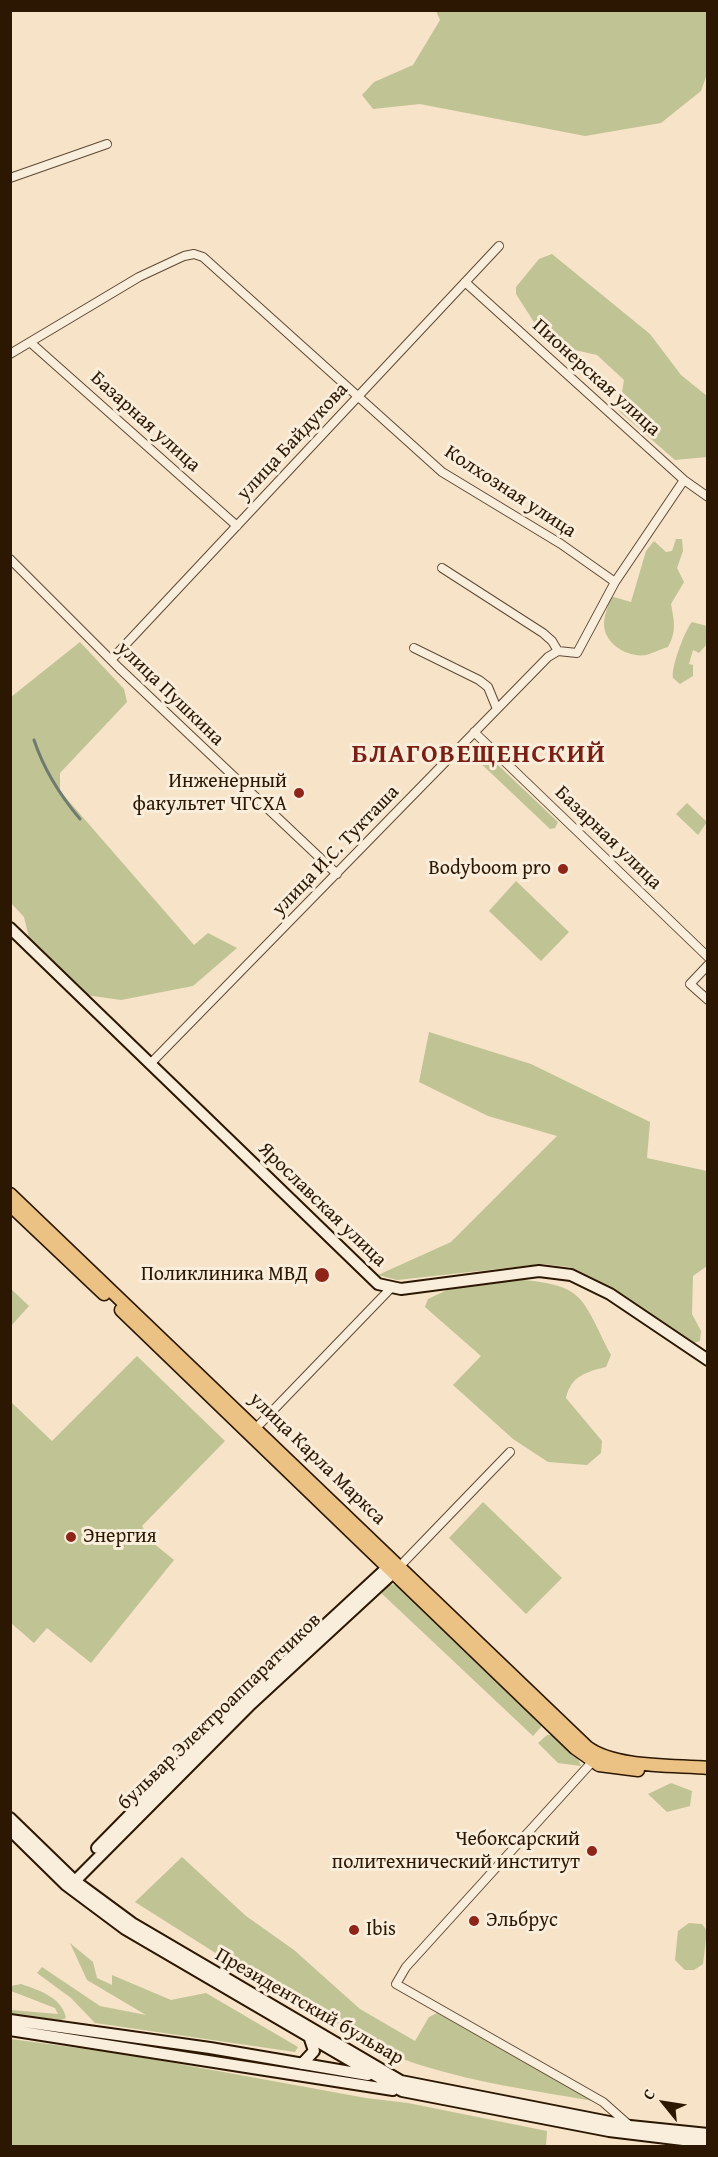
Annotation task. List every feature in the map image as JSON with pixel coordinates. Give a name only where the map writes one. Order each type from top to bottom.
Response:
[{"type":"main road","name":"Ярославская улица","points":[[10,928],[369,1277],[391,1288],[417,1288],[539,1271],[556,1272],[589,1282],[603,1290],[708,1360]]},
{"type":"main road","name":"улица Карла Маркса","points":[[10,1194],[107,1291],[394,1568],[568,1742],[594,1757]]},
{"type":"main road","name":"улица Карла Маркса","points":[[10,1205],[107,1291]]},
{"type":"main road","name":"бульвар Электроаппаратчиков","points":[[70,1881],[394,1568]]},
{"type":"main road","points":[[594,1757],[708,1768]]},
{"type":"main road","points":[[594,1757],[607,1767],[708,1776]]},
{"type":"main road","name":"Президентский бульвар","points":[[10,1818],[70,1881]]},
{"type":"main road","name":"Президентский бульвар","points":[[10,1830],[70,1881],[132,1923],[313,2036],[401,2086],[609,2131],[708,2143]]},
{"type":"main road","points":[[10,2020],[210,2048],[301,2070],[316,2067],[374,2076],[401,2086]]},
{"type":"main road","points":[[10,2030],[401,2086]]},
{"type":"main road","points":[[313,2036],[324,2047],[324,2057],[316,2067]]},
{"type":"main road","points":[[301,2070],[314,2051],[313,2036]]},
{"type":"main road","name":"Президентский бульвар","points":[[324,2047],[374,2076]]},
{"type":"main road","name":"Президентский бульвар","points":[[401,2086],[630,2126],[708,2134]]},
{"type":"street","points":[[10,178],[107,144]]},
{"type":"street","name":"улица Байдукова","points":[[111,660],[499,246]]},
{"type":"street","name":"Колхозная улица","points":[[31,343],[139,277],[184,256],[194,254],[203,257],[442,472],[561,543],[615,582]]},
{"type":"street","name":"Пионерская улица","points":[[465,282],[684,480],[708,497]]},
{"type":"street","points":[[10,354],[31,343]]},
{"type":"street","name":"Базарная улица","points":[[31,343],[237,526]]},
{"type":"street","points":[[442,568],[543,633],[558,651],[577,653],[615,582],[684,480]]},
{"type":"street","name":"улица Пушкина","points":[[10,559],[111,660],[337,874]]},
{"type":"street","points":[[414,648],[479,680],[488,687],[497,709]]},
{"type":"street","name":"улица И.С. Тукташа","points":[[150,1064],[548,657],[558,651]]},
{"type":"street","name":"Базарная улица","points":[[474,732],[707,956]]},
{"type":"street","points":[[708,965],[690,984],[708,1000]]},
{"type":"street","points":[[253,1431],[391,1288]]},
{"type":"street","points":[[394,1568],[510,1452]]},
{"type":"street","points":[[594,1757],[406,1967],[396,1984],[603,2102],[630,2126]]},
{"type":"green space","points":[[436,11],[707,11],[707,74],[701,91],[661,123],[585,136],[420,104],[373,109],[362,95],[374,82],[413,65],[440,20]]},
{"type":"green space","points":[[552,254],[650,334],[681,375],[707,396],[707,457],[675,460],[619,411],[624,380],[597,355],[548,344],[516,294],[516,287],[539,259]]},
{"type":"green space","points":[[676,539],[682,539],[683,551],[677,568],[684,582],[671,604],[674,626],[671,641],[668,647],[646,655],[625,652],[608,638],[605,631],[604,621],[610,596],[631,602],[646,551],[654,541],[666,552],[672,551]]},
{"type":"green space","points":[[692,622],[707,626],[707,644],[699,653],[693,650],[689,664],[693,665],[693,676],[680,684],[673,678],[674,666],[682,640]]},
{"type":"green space","points":[[80,642],[124,689],[127,702],[60,773],[60,791],[194,945],[208,933],[237,948],[193,986],[121,1000],[86,995],[30,942],[24,917],[11,903],[11,697]]},
{"type":"green space","points":[[481,749],[558,822],[555,828],[550,829],[473,756],[475,750]]},
{"type":"green space","points":[[687,803],[707,822],[698,835],[676,814]]},
{"type":"green space","points":[[516,881],[569,932],[541,961],[489,911]]},
{"type":"green space","points":[[429,1032],[531,1064],[650,1122],[647,1158],[707,1171],[707,1266],[693,1276],[692,1314],[701,1331],[700,1341],[691,1344],[570,1267],[543,1264],[397,1280],[378,1275],[451,1242],[557,1136],[488,1116],[419,1082]]},
{"type":"green space","points":[[513,1279],[555,1285],[578,1297],[586,1306],[611,1355],[606,1367],[580,1376],[568,1391],[566,1398],[602,1441],[601,1453],[587,1465],[548,1462],[513,1439],[453,1385],[481,1356],[425,1307],[428,1299],[447,1290]]},
{"type":"green space","points":[[10,1288],[29,1306],[11,1326],[10,1326]]},
{"type":"green space","points":[[137,1356],[225,1441],[142,1526],[152,1542],[174,1560],[91,1663],[47,1628],[34,1643],[11,1623],[11,1402],[52,1441]]},
{"type":"green space","points":[[483,1502],[562,1578],[526,1614],[449,1538]]},
{"type":"green space","points":[[390,1584],[401,1586],[541,1722],[541,1727],[533,1736],[379,1591]]},
{"type":"green space","points":[[547,1735],[554,1735],[577,1756],[581,1766],[558,1763],[538,1743]]},
{"type":"green space","points":[[671,1783],[692,1791],[690,1806],[667,1812],[648,1794]]},
{"type":"green space","points":[[182,1857],[246,1916],[294,1950],[360,2009],[415,2041],[429,2017],[437,2013],[593,2101],[466,2077],[392,2055],[225,1959],[135,1902]]},
{"type":"green space","points":[[689,1923],[702,1924],[707,1931],[703,1964],[694,1970],[685,1970],[675,1960],[678,1931]]},
{"type":"green space","points":[[70,1943],[93,1962],[97,1978],[112,1985],[112,1975],[171,2000],[206,1993],[298,2047],[295,2052],[95,2023],[71,1998],[37,1973],[42,1967],[100,2006],[146,2015],[87,1980]]},
{"type":"green space","points":[[21,1984],[48,1995],[60,2005],[66,2018],[57,2022],[11,2016],[11,2010],[58,2014],[55,2008],[11,1991],[11,1986]]},
{"type":"green space","points":[[11,2039],[130,2055],[366,2098],[408,2103],[547,2131],[546,2146],[11,2146]]},
{"type":"waterway","points":[[34,740],[53,781],[80,819]]},
{"type":"place","name":"Инженерный факультет ЧГСХА","points":[[299,793]]},
{"type":"place","name":"Bodyboom pro","points":[[563,869]]},
{"type":"place","name":"Поликлиника МВД","points":[[322,1275]]},
{"type":"place","name":"Энергия","points":[[71,1537]]},
{"type":"place","name":"Чебоксарский политехнический институт","points":[[592,1851]]},
{"type":"place","name":"Эльбрус","points":[[474,1921]]},
{"type":"place","name":"Ibis","points":[[354,1930]]},
{"type":"district","name":"БЛАГОВЕЩЕНСКИЙ","points":[[479,755]]}]
